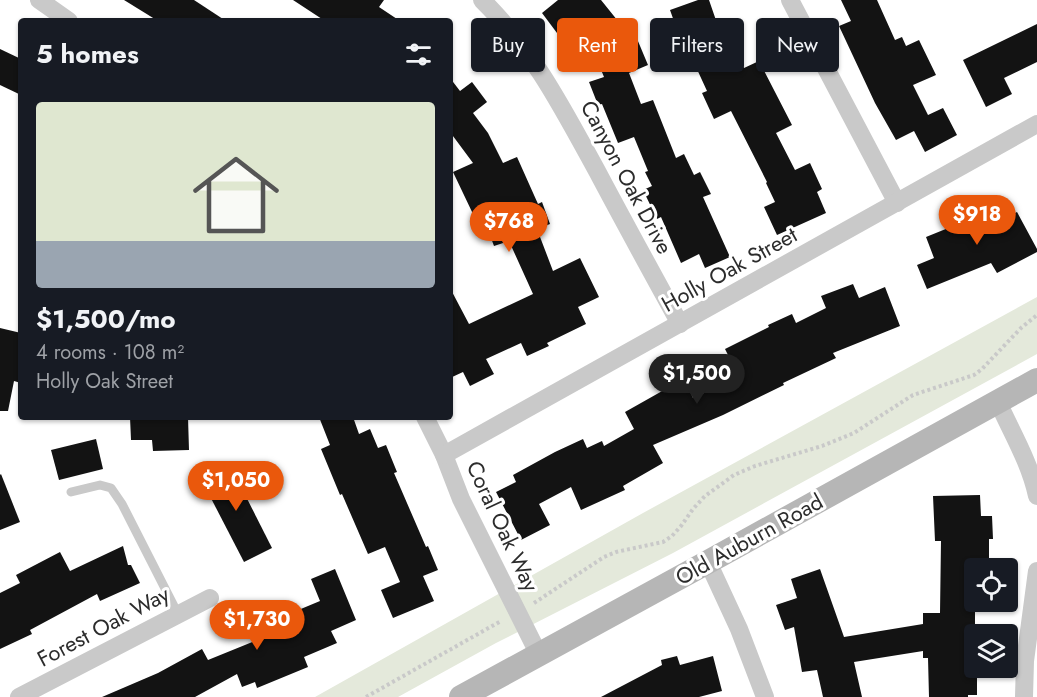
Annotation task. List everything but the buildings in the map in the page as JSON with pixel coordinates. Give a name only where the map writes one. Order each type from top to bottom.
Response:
[{"type":"main road","name":"Old Auburn Road","points":[[461,697],[1037,380]]},
{"type":"street","points":[[39,0],[65,18]]},
{"type":"street","name":"Canyon Oak Drive","points":[[482,0],[527,51],[554,92],[680,324]]},
{"type":"street","points":[[790,0],[897,202]]},
{"type":"street","name":"Holly Oak Street","points":[[444,455],[1037,124]]},
{"type":"street","points":[[998,402],[1027,462],[1037,496]]},
{"type":"street","name":"Coral Oak Way","points":[[426,420],[444,455],[461,499],[539,655]]},
{"type":"street","points":[[708,562],[739,629],[765,697]]},
{"type":"street","points":[[1024,697],[1025,661],[1037,571]]},
{"type":"street","name":"Forest Oak Way","points":[[19,697],[210,598]]},
{"type":"lane","points":[[71,492],[100,485],[111,488],[122,504],[178,614]]},
{"type":"path","points":[[366,697],[538,601],[604,557],[616,552],[663,543],[681,526],[705,496],[734,475],[755,466],[822,446],[854,432],[913,395],[974,375],[1037,315]]},
{"type":"shaded area","points":[[1037,297],[1037,354],[673,553],[496,643],[398,697],[315,697],[643,513]]}]
